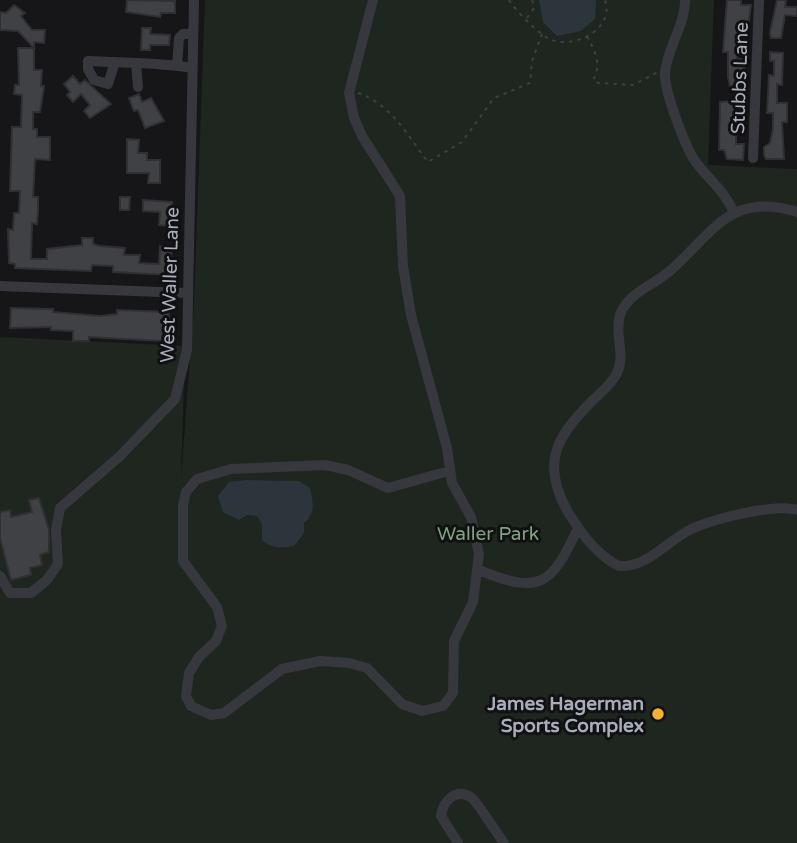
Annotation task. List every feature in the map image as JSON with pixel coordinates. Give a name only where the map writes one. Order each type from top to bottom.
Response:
[{"type":"street","name":"West Waller Lane","points":[[0,576],[9,593],[19,595],[31,593],[47,580],[58,564],[56,530],[60,508],[119,457],[175,399],[187,350],[194,0]]},
{"type":"street","points":[[373,0],[349,93],[354,118],[362,136],[400,196],[407,297],[447,448],[449,471],[458,496],[471,517],[479,554],[473,602],[454,641],[453,693],[443,706],[422,712],[402,704],[374,673],[339,661],[304,663],[282,669],[224,713],[201,713],[191,706],[186,696],[194,664],[216,641],[222,626],[217,607],[183,561],[183,505],[186,492],[197,479],[231,469],[325,465],[348,470],[388,488],[449,471]]},
{"type":"street","points":[[685,0],[681,24],[665,72],[672,107],[693,158],[721,190],[734,213]]},
{"type":"street","name":"Stubbs Lane","points":[[753,158],[759,0]]},
{"type":"street","points":[[177,66],[179,38],[183,34],[193,34]]},
{"type":"street","points":[[114,62],[192,68]]},
{"type":"street","points":[[136,63],[138,87]]},
{"type":"street","points":[[797,212],[765,207],[734,213],[711,229],[670,271],[632,297],[620,315],[617,373],[578,416],[555,453],[552,467],[556,488],[578,528],[610,561],[628,566],[700,526],[762,510],[797,510]]},
{"type":"street","points":[[0,286],[187,293]]},
{"type":"street","points":[[479,570],[521,584],[542,581],[561,562],[578,528]]},
{"type":"street","points":[[458,843],[441,816],[443,805],[460,794],[472,799],[504,843]]},
{"type":"path","points":[[509,0],[549,40],[564,43],[594,32],[607,17],[605,0]]},
{"type":"path","points":[[527,19],[534,8],[533,0]]},
{"type":"path","points":[[349,93],[359,93],[380,103],[428,162],[461,142],[494,98],[530,83],[532,61],[542,34]]},
{"type":"path","points":[[587,35],[598,59],[593,80],[598,83],[633,85],[654,72],[665,72]]},
{"type":"green space","name":"Waller Park","points":[[205,0],[714,0],[708,165],[797,169],[797,843],[0,843],[0,337],[185,346],[181,479],[194,303]]},
{"type":"shaded area","points":[[539,0],[596,0],[595,19],[581,31],[557,36],[543,22]]},
{"type":"shaded area","points":[[299,481],[310,488],[312,511],[304,523],[304,533],[294,546],[277,547],[262,540],[262,524],[257,516],[247,515],[239,520],[223,512],[218,496],[229,482]]},
{"type":"building","points":[[127,0],[175,1],[175,13],[161,13],[160,17],[126,12]]},
{"type":"building","points":[[727,0],[741,0],[741,5],[751,5],[747,35],[738,34],[737,59],[744,59],[744,112],[739,112],[736,144],[744,144],[743,160],[727,159],[724,150],[719,150],[720,102],[734,101],[734,88],[730,87],[728,77],[728,52],[723,52]]},
{"type":"building","points":[[777,0],[786,0],[785,7],[797,7],[797,16],[785,15],[781,38],[771,38],[770,32]]},
{"type":"building","points":[[14,5],[25,13],[21,16],[32,30],[45,30],[44,43],[34,42],[34,48],[18,31],[0,30],[0,12],[6,13]]},
{"type":"building","points":[[142,28],[151,28],[150,34],[170,35],[169,45],[150,45],[150,50],[141,50]]},
{"type":"building","points":[[18,48],[34,48],[34,70],[42,70],[41,86],[44,86],[40,112],[33,112],[33,129],[37,129],[37,137],[50,137],[50,160],[35,159],[33,197],[38,197],[38,209],[37,224],[32,223],[31,259],[47,259],[47,249],[82,245],[82,238],[93,238],[93,244],[100,246],[125,248],[124,255],[140,255],[139,263],[159,264],[160,246],[172,247],[170,275],[113,272],[113,266],[92,265],[91,271],[15,268],[15,264],[9,263],[8,229],[13,230],[14,213],[19,213],[20,191],[10,191],[12,127],[21,127],[22,95],[14,94],[15,85],[19,85]]},
{"type":"building","points":[[770,52],[783,53],[782,85],[777,84],[777,103],[787,103],[787,122],[782,122],[784,159],[766,159],[764,155],[764,147],[770,143],[773,129],[773,113],[767,113],[769,75],[774,76],[774,61],[770,61]]},
{"type":"building","points":[[73,76],[80,84],[85,80],[111,104],[90,118],[84,111],[90,105],[81,94],[73,102],[67,95],[70,92],[64,84]]},
{"type":"building","points":[[139,94],[142,102],[151,98],[164,121],[145,128],[138,110],[134,111],[129,98]]},
{"type":"building","points":[[127,139],[139,140],[138,153],[147,153],[147,160],[160,160],[160,183],[148,183],[149,173],[127,173]]},
{"type":"building","points":[[120,197],[130,197],[129,210],[120,210]]},
{"type":"building","points":[[143,200],[172,202],[171,226],[159,225],[160,212],[143,211]]},
{"type":"building","points":[[11,308],[53,309],[53,312],[100,316],[117,314],[117,310],[169,312],[169,326],[163,326],[162,341],[89,337],[89,341],[73,341],[73,331],[51,330],[51,327],[10,328]]},
{"type":"building","points":[[39,498],[49,530],[49,552],[40,555],[42,565],[30,568],[31,575],[11,580],[0,538],[0,512],[10,510],[11,517],[32,512],[29,500]]},
{"type":"place","name":"James Hagerman Sports Complex","points":[[658,714]]}]
